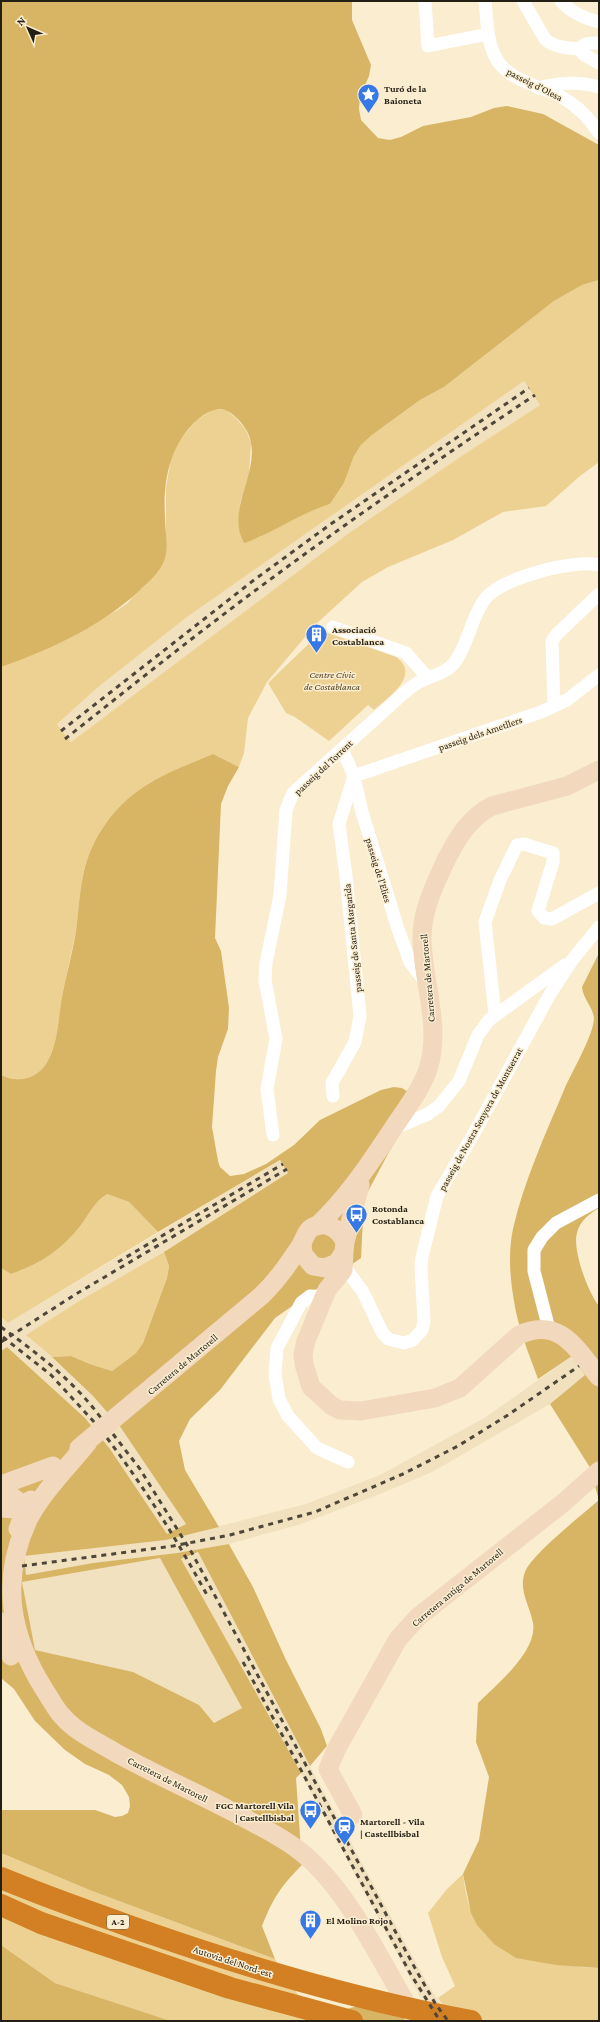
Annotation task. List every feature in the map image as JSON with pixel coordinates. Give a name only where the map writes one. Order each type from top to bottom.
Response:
[{"type":"highway","name":"Autovia del Nord-est","points":[[1,1878],[53,1900],[237,1964],[397,2006],[471,2021]]},
{"type":"highway","points":[[1,1906],[41,1923],[230,1988],[352,2021]]},
{"type":"main road","name":"Carretera de Martorell","points":[[317,1226],[344,1199],[364,1172],[425,1078],[429,1066],[432,1045],[428,986],[422,937],[424,919],[434,885],[454,844],[466,825],[481,812],[492,806],[567,786],[599,770]]},
{"type":"main road","points":[[274,1284],[290,1274],[316,1267],[331,1266],[341,1258],[344,1253],[364,1172]]},
{"type":"main road","points":[[274,1284],[302,1243],[306,1234],[317,1226],[323,1225],[333,1227],[342,1235],[344,1253],[343,1270],[326,1293],[306,1341],[304,1364],[307,1379],[318,1394],[332,1406],[348,1411],[374,1410],[435,1398],[460,1388],[519,1335],[528,1331],[548,1329],[558,1332],[572,1344],[599,1377]]},
{"type":"main road","points":[[302,1243],[303,1254],[316,1267],[326,1293]]},
{"type":"main road","name":"Carretera de Martorell","points":[[88,1442],[256,1301],[274,1284]]},
{"type":"main road","points":[[1,1485],[53,1466],[88,1442]]},
{"type":"main road","points":[[13,1606],[12,1579],[17,1548],[29,1520],[50,1487],[88,1442]]},
{"type":"main road","points":[[1,1564],[8,1535],[22,1506],[34,1488],[53,1466]]},
{"type":"main road","name":"Carretera antiga de Martorell","points":[[353,1815],[328,1769],[337,1748],[398,1640],[418,1617],[599,1471]]},
{"type":"main road","points":[[1,1508],[15,1510],[50,1487]]},
{"type":"main road","points":[[1,1491],[18,1500],[22,1506],[22,1516],[14,1539],[6,1585],[13,1606]]},
{"type":"main road","points":[[1,1516],[5,1523],[8,1535]]},
{"type":"main road","name":"Carretera de Martorell","points":[[13,1606],[16,1630],[27,1660],[58,1713],[76,1729],[93,1740],[261,1826],[286,1840],[313,1862],[338,1892],[350,1910],[416,2021]]},
{"type":"main road","points":[[1,1622],[11,1657],[19,1673],[36,1697],[58,1713]]},
{"type":"street","points":[[425,1],[428,46],[488,34]]},
{"type":"street","name":"passeig d'Olesa","points":[[485,1],[488,34],[493,52],[502,67],[538,88],[558,95],[576,106],[594,125],[599,133]]},
{"type":"street","points":[[523,1],[545,39],[549,43],[580,49]]},
{"type":"street","points":[[561,1],[578,15],[599,22]]},
{"type":"street","points":[[580,49],[589,43],[599,43]]},
{"type":"street","points":[[580,49],[583,54],[599,63]]},
{"type":"street","points":[[538,88],[552,84],[572,83],[599,87]]},
{"type":"street","name":"passeig del Torrent","points":[[273,1135],[267,1089],[276,1039],[268,999],[265,974],[280,895],[286,810],[292,793],[404,693],[419,682],[446,670],[455,662],[481,605],[497,588],[528,575],[570,565],[594,563],[599,565]]},
{"type":"street","points":[[554,706],[552,641],[557,634],[599,594]]},
{"type":"street","points":[[333,627],[406,653],[428,678]]},
{"type":"street","name":"passeig dels Ametllers","points":[[354,776],[541,712],[567,700],[599,675]]},
{"type":"street","name":"passeig de l'Elies","points":[[342,749],[354,776],[362,812],[398,929],[410,962],[428,986]]},
{"type":"street","name":"passeig de Santa Margarida","points":[[333,1096],[332,1083],[355,1042],[360,1016],[346,876],[339,824],[354,776]]},
{"type":"street","points":[[495,1014],[485,922],[500,880],[517,845],[524,844],[553,853],[553,862],[538,911],[544,918],[552,919],[599,893]]},
{"type":"street","points":[[392,1130],[428,1114],[446,1099],[459,1081],[478,1035],[495,1014],[573,959],[599,927]]},
{"type":"street","name":"passeig de Nostra Senyora de Montserrat","points":[[344,1253],[382,1332],[388,1339],[404,1343],[418,1336],[422,1330],[424,1321],[421,1269],[422,1257],[437,1196],[474,1135],[550,994],[573,959]]},
{"type":"street","points":[[548,1329],[534,1272],[534,1250],[542,1237],[556,1223],[599,1200]]},
{"type":"street","points":[[326,1293],[310,1296],[301,1304],[277,1348],[275,1374],[279,1399],[288,1416],[317,1448],[348,1462]]},
{"type":"shaded area","points":[[1,1],[352,1],[352,20],[371,65],[369,76],[360,97],[359,109],[361,120],[378,138],[390,140],[401,137],[423,126],[471,117],[494,108],[507,106],[543,114],[599,145],[599,280],[582,285],[554,301],[444,387],[420,400],[372,435],[361,445],[354,456],[344,483],[330,504],[308,512],[266,534],[244,543],[240,532],[239,516],[240,504],[252,455],[251,443],[245,427],[228,411],[220,409],[204,414],[184,435],[177,445],[172,457],[166,481],[165,493],[166,554],[162,565],[156,574],[129,600],[96,624],[40,652],[1,667]]},
{"type":"shaded area","points":[[524,381],[540,405],[466,453],[349,533],[71,742],[57,723],[97,688],[187,617]]},
{"type":"shaded area","points":[[213,754],[239,767],[228,786],[221,804],[215,938],[221,951],[229,1008],[228,1029],[218,1057],[216,1071],[212,1127],[220,1167],[230,1176],[244,1174],[266,1164],[294,1145],[320,1120],[381,1090],[394,1087],[402,1088],[421,1100],[389,1152],[364,1199],[361,1258],[275,1318],[220,1390],[190,1419],[179,1441],[185,1470],[219,1527],[166,1540],[24,1556],[26,1575],[93,1563],[177,1553],[229,1544],[253,1587],[286,1660],[321,1729],[327,1746],[310,1766],[198,1552],[181,1559],[301,1773],[296,1778],[302,1865],[288,1879],[278,1893],[262,1926],[275,1959],[92,1891],[1,1853],[1,1810],[95,1810],[115,1817],[128,1813],[130,1806],[129,1797],[122,1785],[109,1775],[85,1764],[65,1750],[35,1721],[14,1689],[1,1678],[1,1351],[7,1347],[85,1418],[110,1449],[167,1534],[186,1524],[121,1428],[93,1396],[52,1357],[71,1356],[112,1371],[136,1353],[143,1343],[167,1278],[169,1266],[164,1252],[288,1173],[280,1160],[158,1232],[129,1202],[107,1194],[96,1204],[74,1234],[50,1255],[32,1266],[11,1274],[1,1268],[1,1075],[13,1079],[31,1077],[42,1069],[53,1050],[74,943],[84,873],[91,849],[104,826],[115,812],[139,790],[166,774]],"holes":[[[160,1558],[242,1708],[214,1723],[199,1705],[133,1672],[35,1650],[22,1582]]]},
{"type":"shaded area","points":[[599,953],[599,1208],[582,1222],[578,1229],[576,1240],[582,1271],[590,1291],[599,1306],[599,1500],[589,1466],[550,1404],[585,1375],[572,1356],[538,1379],[518,1321],[511,1284],[510,1256],[513,1229],[529,1176],[542,1141],[586,1044],[593,1025],[594,1018],[592,1010],[584,995],[582,987]]},
{"type":"shaded area","points":[[280,1160],[289,1173],[164,1252],[79,1301],[26,1335],[52,1357],[93,1396],[121,1428],[147,1464],[186,1524],[167,1534],[110,1449],[85,1418],[7,1347],[1,1351],[1,1317],[8,1323]]},
{"type":"shaded area","points":[[572,1356],[585,1375],[550,1404],[432,1472],[375,1496],[301,1524],[229,1544],[177,1553],[93,1563],[25,1575],[24,1556],[166,1540],[306,1504],[380,1475],[486,1417]]},
{"type":"shaded area","points":[[599,1500],[599,1968],[556,1965],[516,1958],[494,1944],[477,1925],[471,1913],[463,1874],[479,1840],[489,1777],[476,1742],[478,1703],[505,1677],[523,1656],[533,1634],[532,1617],[525,1598],[523,1585],[525,1572],[529,1564],[547,1545]]},
{"type":"shaded area","points":[[198,1552],[322,1789],[427,1983],[448,2015],[433,2021],[304,1779],[181,1560]]},
{"type":"shaded area","points":[[160,1558],[242,1708],[214,1723],[199,1705],[133,1672],[34,1650],[22,1582]]},
{"type":"shaded area","points":[[1,1945],[55,1983],[171,2021],[1,2021]]},
{"type":"shaded area","points":[[358,2006],[433,2021],[301,2021]]},
{"type":"green space","points":[[599,280],[599,462],[580,476],[546,506],[503,512],[453,540],[388,567],[362,582],[316,624],[267,682],[248,718],[244,753],[239,767],[213,754],[152,781],[127,800],[115,812],[97,838],[87,861],[56,1035],[50,1057],[42,1069],[31,1077],[13,1079],[1,1075],[1,667],[61,641],[128,603],[166,550],[166,488],[171,458],[177,443],[197,420],[212,410],[225,409],[236,418],[246,430],[251,443],[249,473],[240,503],[239,529],[258,538],[313,509],[330,504],[344,483],[354,456],[361,445],[372,435],[420,400],[444,387],[554,301],[582,285]],"holes":[[[524,381],[540,405],[466,453],[349,533],[71,742],[57,724],[97,688],[187,617]]]},
{"type":"green space","name":"Centre Cívic de Costablanca","points":[[322,631],[396,657],[403,664],[405,671],[404,679],[394,693],[374,710],[368,705],[329,741],[295,717],[286,713],[268,683]]},
{"type":"green space","points":[[107,1194],[129,1202],[158,1232],[8,1323],[1,1317],[1,1268],[11,1274],[32,1266],[50,1255],[74,1234],[96,1204]]},
{"type":"green space","points":[[164,1252],[169,1266],[167,1278],[143,1343],[136,1353],[112,1371],[71,1356],[52,1357],[26,1335],[79,1301]]},
{"type":"green space","points":[[1,1853],[92,1891],[275,1959],[313,2018],[301,2021],[171,2021],[55,1983],[1,1945]]},
{"type":"green space","points":[[463,1874],[472,1914],[486,1935],[580,1967],[599,1968],[599,2021],[453,2021],[438,1998],[455,1986],[442,1957],[428,1913],[447,1889]]},
{"type":"railway","points":[[61,731],[254,580],[328,526],[529,388]]},
{"type":"railway","points":[[65,739],[186,643],[328,537],[535,395]]},
{"type":"railway","points":[[118,1262],[283,1164]]},
{"type":"railway","points":[[1,1342],[76,1294],[287,1169]]},
{"type":"railway","points":[[1,1327],[54,1368],[79,1392],[101,1418]]},
{"type":"railway","points":[[3,1337],[51,1375],[95,1423]]},
{"type":"railway","points":[[22,1566],[173,1546],[230,1535],[315,1512],[403,1474],[458,1446],[508,1415],[579,1366]]},
{"type":"railway","points":[[113,1434],[140,1469],[192,1553],[416,1970],[435,2003],[448,2021]]},
{"type":"railway","points":[[107,1438],[160,1515],[207,1595]]},
{"type":"railway","points":[[243,1662],[410,1973],[440,2021]]},
{"type":"place","name":"Turó de la Baioneta","points":[[368,114]]},
{"type":"place","name":"Associació Costablanca","points":[[316,654]]},
{"type":"place","name":"Rotonda Costablanca","points":[[357,1234]]},
{"type":"place","name":"FGC Martorell Vila | Castellbisbal","points":[[310,1830]]},
{"type":"place","name":"Martorell - Vila | Castellbisbal","points":[[345,1846]]},
{"type":"place","name":"El Molino Rojo","points":[[311,1940]]}]
